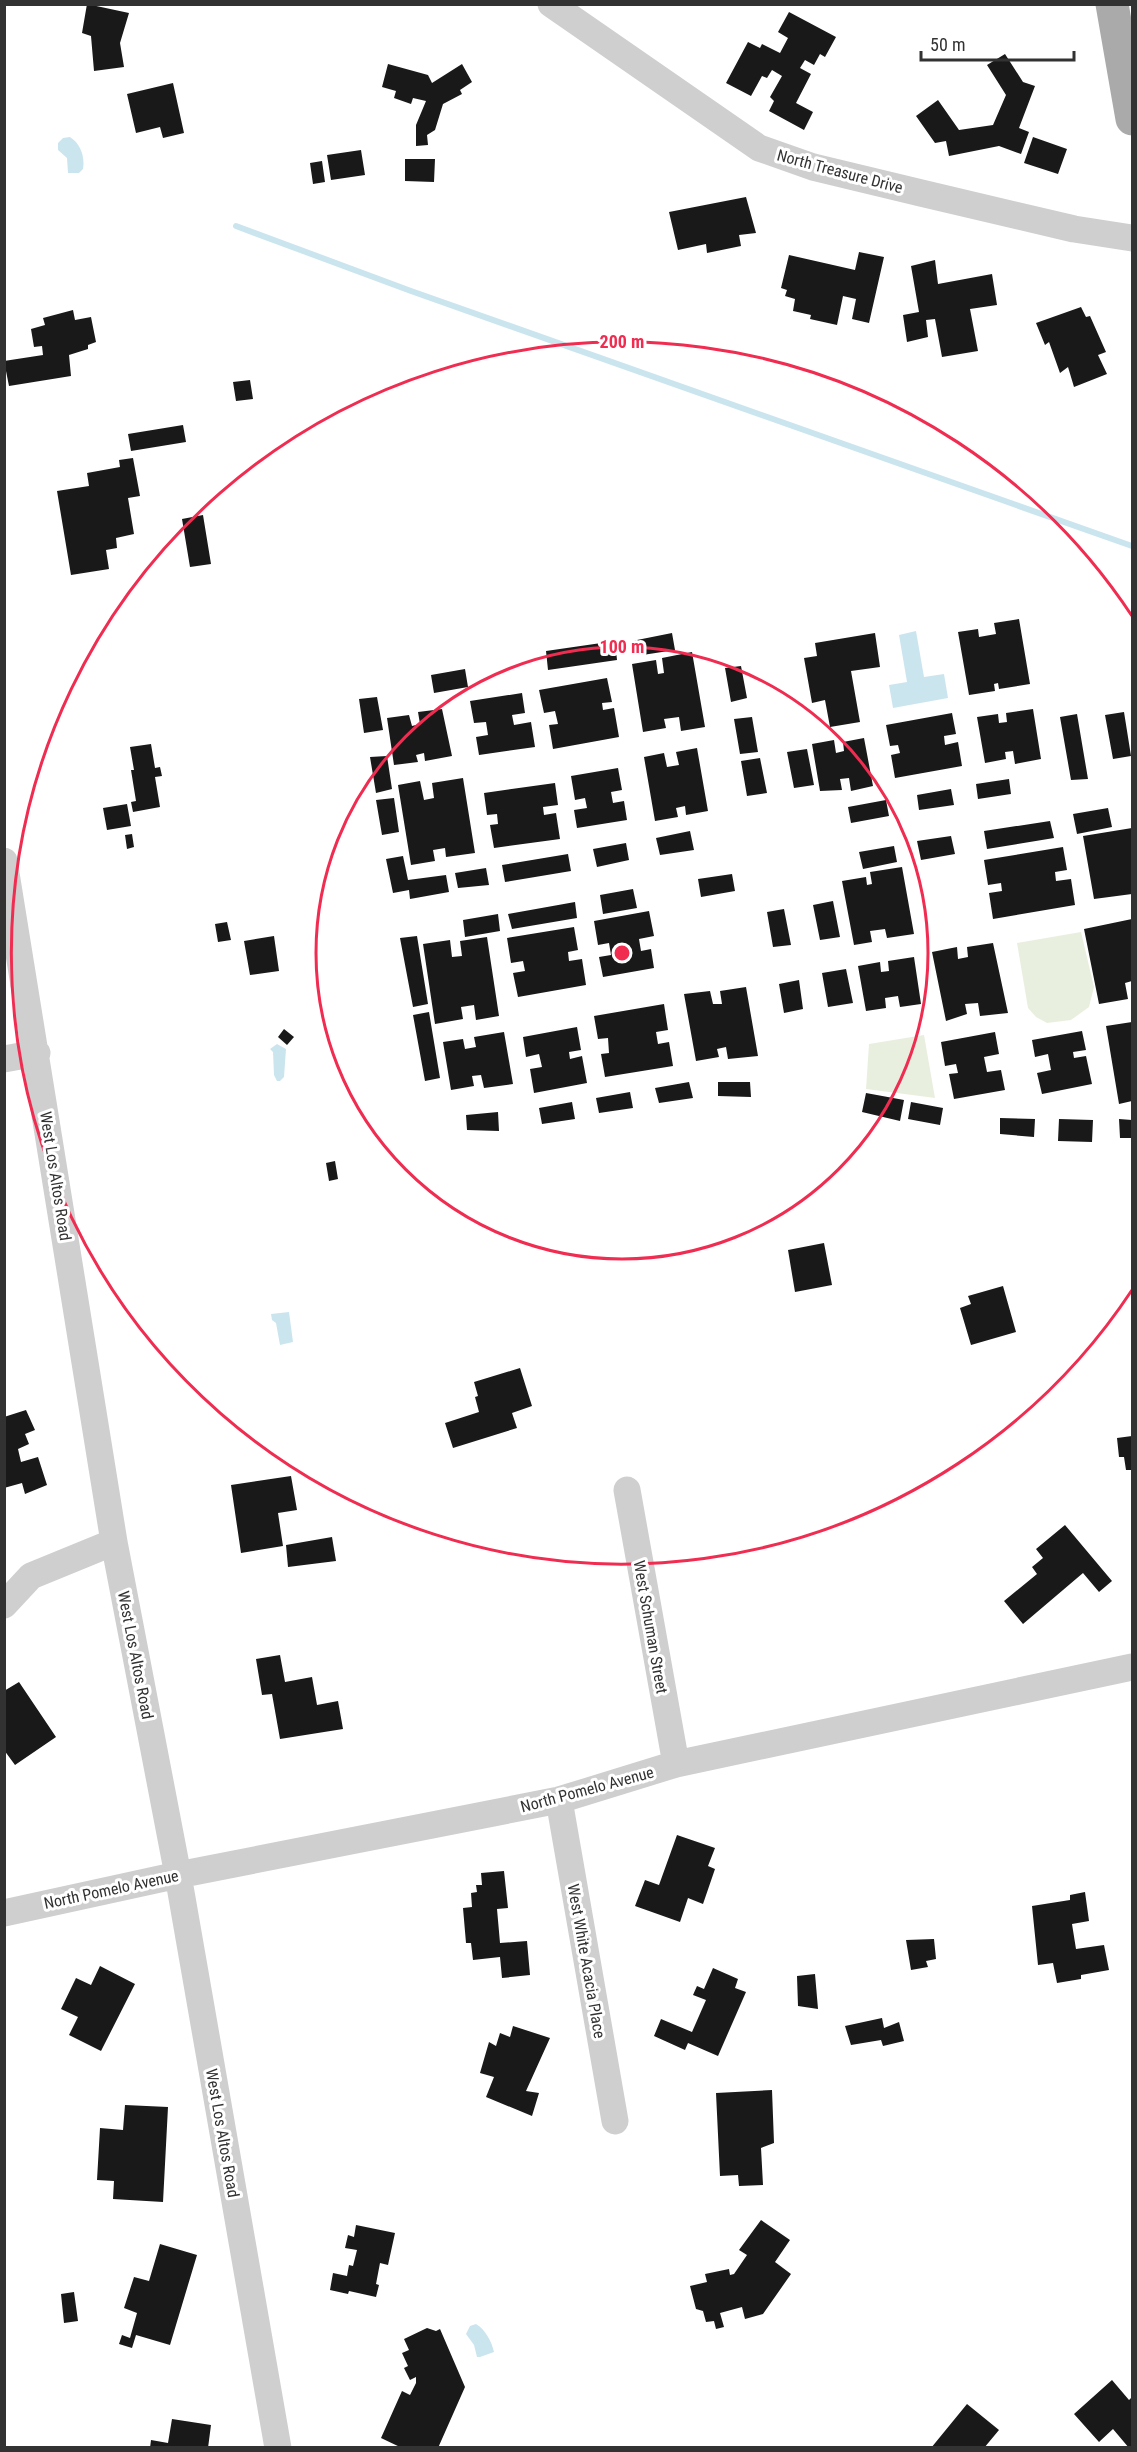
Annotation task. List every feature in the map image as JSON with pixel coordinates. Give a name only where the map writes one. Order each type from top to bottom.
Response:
[{"type":"main road","points":[[1112,4],[1132,119]]},
{"type":"street","name":"North Treasure Drive","points":[[551,4],[759,148],[813,167],[921,193],[1074,229],[1132,237]]},
{"type":"street","name":"West Los Altos Road","points":[[4,861],[114,1542],[178,1875],[278,2448]]},
{"type":"street","points":[[4,1059],[36,1053]]},
{"type":"street","name":"West Schuman Street","points":[[627,1490],[676,1764]]},
{"type":"street","points":[[4,1605],[31,1576],[114,1542]]},
{"type":"street","name":"North Pomelo Avenue","points":[[4,1913],[178,1875],[559,1800],[676,1764],[1132,1667]]},
{"type":"street","name":"West White Acacia Place","points":[[559,1800],[615,2121]]},
{"type":"green space","points":[[1081,932],[1094,987],[1089,1007],[1071,1020],[1047,1023],[1036,1017],[1028,1008],[1017,943]]},
{"type":"green space","points":[[924,1035],[935,1098],[866,1089],[869,1044]]},
{"type":"water","points":[[70,137],[77,143],[83,155],[83,169],[79,173],[68,173],[67,158],[58,150],[58,143],[63,138]]},
{"type":"water","points":[[916,631],[924,677],[944,674],[948,698],[893,708],[889,685],[907,682],[899,635]]},
{"type":"water","points":[[277,1044],[286,1049],[284,1077],[280,1081],[277,1081],[274,1075],[273,1052],[270,1049]]},
{"type":"water","points":[[289,1312],[293,1342],[280,1345],[276,1323],[272,1320],[271,1314]]},
{"type":"water","points":[[476,2324],[488,2336],[494,2352],[477,2357],[474,2345],[466,2334],[470,2326]]},
{"type":"building","points":[[87,4],[129,13],[120,43],[124,67],[94,71],[91,36],[82,33]]},
{"type":"building","points":[[789,12],[836,37],[825,57],[820,54],[814,65],[805,60],[800,68],[811,74],[796,103],[813,112],[804,130],[769,111],[774,101],[770,97],[782,76],[772,70],[767,78],[762,76],[751,96],[726,83],[748,42],[760,48],[762,44],[780,53],[788,38],[778,32]]},
{"type":"building","points":[[1005,54],[1023,82],[1035,86],[1019,128],[1029,132],[1021,154],[999,146],[949,156],[946,141],[935,143],[916,116],[938,100],[959,130],[993,125],[1006,95],[987,65]]},
{"type":"building","points":[[388,64],[428,75],[432,83],[462,64],[472,82],[460,90],[462,94],[443,104],[435,130],[427,135],[428,145],[416,146],[416,125],[426,101],[413,98],[411,104],[394,98],[396,91],[382,87]]},
{"type":"building","points":[[173,83],[184,133],[163,138],[160,127],[136,133],[127,94]]},
{"type":"building","points":[[1033,137],[1067,149],[1058,174],[1024,163]]},
{"type":"building","points":[[361,150],[365,175],[331,180],[327,155]]},
{"type":"building","points":[[405,159],[435,159],[434,182],[405,181]]},
{"type":"building","points":[[322,161],[325,182],[313,184],[310,163]]},
{"type":"building","points":[[746,197],[756,233],[739,235],[741,246],[707,253],[706,244],[678,250],[669,212]]},
{"type":"building","points":[[859,252],[884,257],[869,323],[852,319],[856,299],[843,296],[837,325],[810,319],[811,315],[793,311],[795,299],[785,296],[787,290],[781,288],[789,255],[855,270]]},
{"type":"building","points":[[935,260],[938,284],[992,274],[997,305],[970,309],[978,351],[942,357],[935,319],[926,320],[928,337],[907,342],[903,315],[919,312],[911,266]]},
{"type":"building","points":[[1081,307],[1086,317],[1090,316],[1106,352],[1098,355],[1107,374],[1074,387],[1068,367],[1060,373],[1049,342],[1045,345],[1036,323]]},
{"type":"building","points":[[73,310],[75,320],[91,317],[96,342],[88,345],[88,349],[69,355],[71,376],[9,386],[4,361],[43,355],[42,346],[34,347],[31,329],[45,325],[43,318]]},
{"type":"building","points":[[250,380],[253,399],[236,401],[233,382]]},
{"type":"building","points":[[183,425],[186,442],[131,451],[128,434]]},
{"type":"building","points":[[133,458],[140,496],[128,498],[134,534],[116,538],[117,548],[106,550],[109,569],[71,575],[57,491],[89,486],[87,473],[120,467],[119,460]]},
{"type":"building","points":[[203,515],[211,564],[190,567],[182,519]]},
{"type":"building","points":[[1019,619],[1030,684],[999,689],[998,683],[994,684],[995,691],[969,695],[958,632],[978,629],[979,637],[996,634],[994,623]]},
{"type":"building","points":[[672,633],[675,650],[636,656],[632,641]]},
{"type":"building","points":[[875,633],[880,667],[851,671],[860,722],[830,727],[825,700],[812,703],[804,658],[817,656],[815,643]]},
{"type":"building","points":[[615,641],[617,660],[548,670],[546,651]]},
{"type":"building","points":[[692,652],[705,727],[681,731],[679,717],[664,719],[666,728],[643,732],[632,664],[656,660],[658,674],[664,673],[662,658]]},
{"type":"building","points":[[741,666],[747,698],[731,702],[725,668]]},
{"type":"building","points":[[465,669],[468,687],[434,693],[431,675]]},
{"type":"building","points":[[607,678],[612,702],[602,703],[603,710],[614,708],[619,737],[553,749],[549,725],[558,724],[555,711],[544,713],[539,690]]},
{"type":"building","points":[[522,693],[525,713],[512,715],[514,725],[531,722],[535,747],[479,755],[476,737],[488,735],[486,722],[474,723],[470,701]]},
{"type":"building","points":[[377,697],[383,730],[364,733],[359,699]]},
{"type":"building","points":[[442,709],[452,756],[425,761],[424,753],[416,755],[418,762],[394,765],[387,718],[409,715],[412,726],[420,724],[418,712]]},
{"type":"building","points":[[1033,709],[1041,759],[1015,764],[1013,751],[1005,752],[1006,759],[985,763],[977,717],[998,714],[999,723],[1007,722],[1006,713]]},
{"type":"building","points":[[1124,712],[1131,756],[1113,759],[1105,715]]},
{"type":"building","points":[[952,713],[956,734],[944,736],[945,745],[958,742],[962,766],[895,778],[891,755],[900,753],[898,745],[890,746],[886,725]]},
{"type":"building","points":[[1077,714],[1088,779],[1071,780],[1060,717]]},
{"type":"building","points":[[752,717],[758,752],[740,754],[734,719]]},
{"type":"building","points":[[864,738],[873,786],[851,791],[849,778],[840,779],[842,790],[820,791],[812,744],[834,740],[836,753],[844,751],[843,742]]},
{"type":"building","points":[[151,744],[155,768],[160,767],[162,776],[155,777],[160,807],[133,812],[131,802],[136,801],[130,747]]},
{"type":"building","points":[[697,748],[708,811],[686,815],[685,806],[676,808],[678,817],[655,821],[644,757],[664,753],[667,767],[679,765],[676,752]]},
{"type":"building","points":[[807,749],[814,785],[794,788],[787,752]]},
{"type":"building","points":[[387,756],[392,789],[376,793],[370,757]]},
{"type":"building","points":[[760,758],[767,793],[747,796],[741,761]]},
{"type":"building","points":[[618,768],[622,790],[611,792],[613,803],[624,801],[627,820],[577,828],[574,810],[587,808],[585,798],[575,800],[571,776]]},
{"type":"building","points":[[463,778],[475,853],[446,857],[445,848],[433,850],[435,861],[411,865],[398,785],[420,781],[424,800],[434,798],[432,783]]},
{"type":"building","points":[[1009,779],[1011,794],[978,799],[976,784]]},
{"type":"building","points":[[555,783],[558,805],[543,807],[544,815],[556,813],[560,839],[494,848],[490,825],[498,824],[497,814],[487,815],[484,793]]},
{"type":"building","points":[[951,789],[954,805],[919,810],[917,795]]},
{"type":"building","points":[[394,798],[399,832],[382,835],[376,800]]},
{"type":"building","points":[[886,800],[889,816],[851,823],[848,807]]},
{"type":"building","points":[[127,804],[131,826],[107,830],[103,808]]},
{"type":"building","points":[[1108,808],[1112,827],[1077,834],[1073,814]]},
{"type":"building","points":[[1050,821],[1054,838],[987,849],[984,831]]},
{"type":"building","points":[[1132,828],[1132,894],[1094,899],[1083,836]]},
{"type":"building","points":[[690,831],[694,850],[660,855],[656,838]]},
{"type":"building","points":[[132,834],[134,847],[127,849],[125,835]]},
{"type":"building","points":[[951,836],[955,854],[921,860],[917,841]]},
{"type":"building","points":[[626,843],[629,860],[597,867],[593,849]]},
{"type":"building","points":[[894,846],[897,862],[863,869],[859,852]]},
{"type":"building","points":[[1063,847],[1067,870],[1055,872],[1056,881],[1071,879],[1075,905],[993,919],[989,893],[1002,891],[1001,883],[988,885],[984,860]]},
{"type":"building","points":[[568,854],[571,871],[505,882],[502,865]]},
{"type":"building","points":[[403,856],[408,880],[446,875],[449,892],[410,899],[409,890],[393,893],[386,859]]},
{"type":"building","points":[[902,867],[914,934],[887,938],[885,929],[870,931],[872,942],[854,945],[842,881],[866,877],[867,885],[872,884],[870,872]]},
{"type":"building","points":[[486,868],[489,885],[458,888],[455,873]]},
{"type":"building","points":[[732,874],[735,891],[701,897],[698,879]]},
{"type":"building","points":[[633,889],[637,908],[603,914],[600,895]]},
{"type":"building","points":[[833,901],[840,937],[820,940],[813,905]]},
{"type":"building","points":[[575,902],[577,918],[512,929],[508,914]]},
{"type":"building","points":[[784,909],[791,945],[773,947],[767,912]]},
{"type":"building","points":[[649,911],[654,936],[639,939],[641,951],[651,949],[654,968],[603,977],[599,957],[611,955],[609,943],[598,945],[594,921]]},
{"type":"building","points":[[498,914],[500,931],[465,937],[463,920]]},
{"type":"building","points":[[1132,919],[1132,981],[1125,983],[1128,999],[1099,1004],[1084,929]]},
{"type":"building","points":[[227,922],[231,940],[218,942],[215,924]]},
{"type":"building","points":[[574,927],[578,950],[568,952],[569,961],[582,959],[586,985],[518,997],[513,973],[525,971],[523,961],[511,963],[507,938]]},
{"type":"building","points":[[274,936],[279,971],[250,975],[244,941]]},
{"type":"building","points":[[417,936],[428,1004],[413,1007],[400,938]]},
{"type":"building","points":[[487,937],[499,1016],[476,1020],[474,1005],[461,1007],[463,1019],[435,1024],[423,944],[450,940],[452,957],[462,956],[460,941]]},
{"type":"building","points":[[993,943],[1008,1013],[980,1016],[978,1003],[965,1004],[967,1014],[946,1021],[932,952],[957,947],[958,959],[968,957],[967,947]]},
{"type":"building","points":[[914,957],[921,1004],[900,1007],[898,996],[885,998],[886,1008],[866,1011],[858,966],[880,962],[881,972],[889,971],[888,961]]},
{"type":"building","points":[[846,969],[853,1003],[828,1007],[822,973]]},
{"type":"building","points":[[799,980],[803,1009],[784,1013],[779,984]]},
{"type":"building","points":[[746,987],[758,1056],[728,1059],[726,1047],[717,1049],[719,1057],[696,1061],[684,994],[710,991],[713,1004],[722,1004],[720,991]]},
{"type":"building","points":[[664,1004],[668,1030],[656,1032],[658,1044],[669,1042],[673,1066],[605,1077],[601,1054],[609,1053],[608,1038],[598,1039],[594,1016]]},
{"type":"building","points":[[429,1012],[440,1078],[425,1081],[413,1015]]},
{"type":"building","points":[[1132,1022],[1132,1101],[1119,1104],[1106,1026]]},
{"type":"building","points":[[577,1027],[581,1050],[569,1052],[570,1059],[582,1056],[587,1083],[534,1093],[530,1069],[542,1067],[539,1054],[526,1057],[523,1037]]},
{"type":"building","points":[[284,1029],[294,1037],[287,1045],[278,1037]]},
{"type":"building","points":[[1082,1031],[1086,1050],[1073,1052],[1074,1058],[1086,1056],[1092,1084],[1042,1094],[1037,1073],[1051,1070],[1048,1054],[1035,1057],[1032,1040]]},
{"type":"building","points":[[504,1032],[513,1084],[484,1088],[481,1075],[472,1076],[474,1086],[451,1090],[443,1042],[463,1039],[465,1049],[476,1047],[474,1037]]},
{"type":"building","points":[[995,1032],[999,1054],[984,1057],[987,1072],[1001,1070],[1005,1090],[954,1099],[949,1074],[958,1073],[956,1064],[945,1066],[941,1042]]},
{"type":"building","points":[[689,1082],[693,1098],[659,1103],[655,1088]]},
{"type":"building","points":[[718,1082],[750,1082],[751,1097],[718,1096]]},
{"type":"building","points":[[630,1092],[633,1108],[599,1113],[596,1098]]},
{"type":"building","points":[[866,1093],[904,1100],[900,1121],[862,1112]]},
{"type":"building","points":[[572,1102],[575,1119],[542,1124],[539,1108]]},
{"type":"building","points":[[911,1102],[943,1108],[940,1125],[908,1119]]},
{"type":"building","points":[[498,1112],[499,1131],[467,1130],[466,1115]]},
{"type":"building","points":[[1000,1118],[1035,1119],[1034,1137],[1000,1134]]},
{"type":"building","points":[[1059,1119],[1093,1120],[1092,1142],[1058,1141]]},
{"type":"building","points":[[1119,1119],[1132,1120],[1132,1138],[1120,1138]]},
{"type":"building","points":[[335,1161],[338,1179],[329,1181],[326,1163]]},
{"type":"building","points":[[824,1243],[832,1285],[795,1292],[788,1250]]},
{"type":"building","points":[[1003,1286],[1016,1332],[971,1345],[960,1308],[971,1304],[968,1296]]},
{"type":"building","points":[[520,1368],[532,1406],[512,1413],[517,1428],[453,1448],[445,1423],[479,1412],[474,1382]]},
{"type":"building","points":[[26,1410],[35,1430],[25,1434],[29,1444],[18,1449],[21,1462],[38,1457],[47,1485],[25,1494],[22,1483],[4,1488],[4,1417]]},
{"type":"building","points":[[1132,1436],[1132,1470],[1126,1470],[1124,1457],[1119,1457],[1117,1438]]},
{"type":"building","points":[[291,1476],[297,1510],[278,1513],[283,1546],[241,1553],[231,1485]]},
{"type":"building","points":[[1065,1525],[1112,1581],[1099,1592],[1083,1573],[1023,1624],[1004,1601],[1037,1574],[1032,1567],[1043,1558],[1036,1549]]},
{"type":"building","points":[[332,1537],[336,1561],[288,1567],[286,1545]]},
{"type":"building","points":[[280,1655],[285,1682],[312,1677],[317,1705],[338,1701],[343,1729],[280,1739],[272,1694],[262,1695],[256,1659]]},
{"type":"building","points":[[19,1682],[56,1737],[15,1765],[4,1750],[4,1691]]},
{"type":"building","points":[[677,1835],[715,1848],[708,1866],[715,1869],[703,1904],[688,1898],[680,1922],[635,1906],[645,1880],[659,1885]]},
{"type":"building","points":[[504,1871],[508,1908],[497,1909],[500,1943],[527,1941],[530,1975],[502,1978],[500,1957],[473,1960],[471,1943],[466,1943],[463,1908],[472,1907],[471,1893],[477,1892],[476,1885],[482,1885],[481,1873]]},
{"type":"building","points":[[1085,1892],[1089,1921],[1072,1924],[1076,1949],[1104,1945],[1109,1970],[1081,1975],[1081,1979],[1057,1983],[1053,1963],[1038,1965],[1032,1906],[1070,1900],[1070,1895]]},
{"type":"building","points":[[934,1939],[936,1959],[926,1961],[928,1967],[911,1970],[906,1940]]},
{"type":"building","points":[[100,1966],[135,1984],[101,2051],[69,2035],[78,2017],[61,2009],[76,1978],[91,1985]]},
{"type":"building","points":[[713,1968],[738,1979],[735,1988],[746,1992],[718,2056],[688,2043],[685,2050],[654,2036],[661,2019],[692,2032],[706,2000],[693,1995],[697,1986],[704,1989]]},
{"type":"building","points":[[815,1974],[818,2009],[798,2006],[797,1976]]},
{"type":"building","points":[[882,2018],[884,2028],[899,2022],[904,2041],[883,2046],[881,2040],[851,2045],[845,2026]]},
{"type":"building","points":[[513,2026],[550,2038],[526,2091],[539,2093],[532,2116],[486,2097],[494,2077],[480,2073],[489,2042],[496,2046],[500,2033],[510,2037]]},
{"type":"building","points":[[772,2090],[774,2143],[761,2148],[763,2185],[739,2186],[738,2175],[720,2176],[716,2093]]},
{"type":"building","points":[[125,2105],[168,2107],[163,2202],[113,2199],[114,2181],[97,2180],[100,2128],[123,2130]]},
{"type":"building","points":[[761,2220],[790,2240],[775,2262],[791,2274],[763,2314],[745,2319],[742,2307],[720,2313],[724,2327],[716,2329],[714,2321],[706,2322],[703,2311],[696,2309],[690,2286],[707,2282],[705,2274],[729,2269],[730,2275],[734,2274],[747,2255],[739,2250]]},
{"type":"building","points":[[356,2225],[395,2233],[388,2265],[380,2263],[376,2297],[349,2291],[348,2294],[330,2290],[333,2273],[347,2276],[349,2265],[353,2266],[357,2250],[345,2248],[348,2235],[354,2237]]},
{"type":"building","points":[[160,2244],[197,2255],[170,2345],[136,2335],[132,2348],[119,2344],[122,2335],[130,2338],[137,2313],[124,2308],[134,2277],[149,2281]]},
{"type":"building","points":[[74,2292],[78,2321],[64,2323],[61,2294]]},
{"type":"building","points":[[427,2328],[436,2331],[440,2329],[465,2387],[438,2448],[402,2448],[381,2438],[402,2391],[410,2395],[416,2383],[416,2377],[410,2380],[404,2368],[408,2366],[402,2353],[409,2350],[404,2339]]},
{"type":"building","points":[[1112,2380],[1129,2400],[1132,2397],[1132,2448],[1129,2448],[1113,2429],[1099,2442],[1074,2414]]},
{"type":"building","points":[[967,2404],[999,2430],[984,2448],[931,2448]]},
{"type":"building","points":[[172,2419],[211,2425],[208,2448],[150,2448],[151,2440],[168,2443]]},
{"type":"waterway","points":[[236,226],[411,291],[1132,546]]}]
